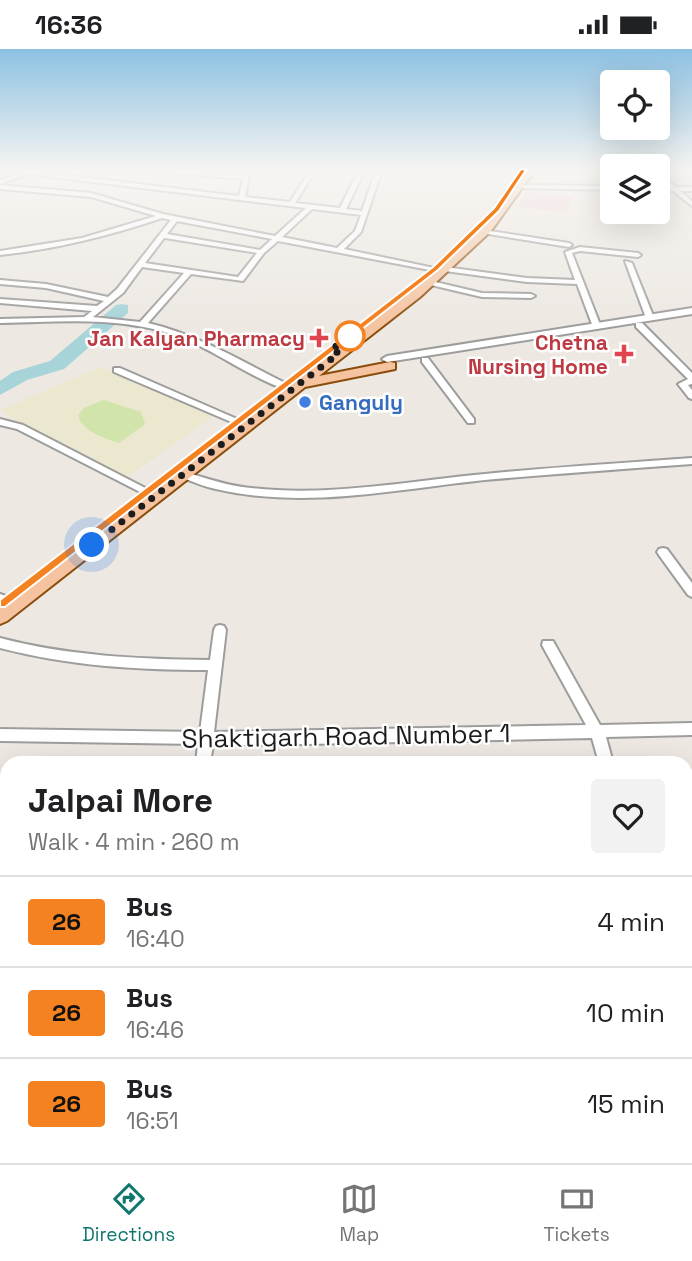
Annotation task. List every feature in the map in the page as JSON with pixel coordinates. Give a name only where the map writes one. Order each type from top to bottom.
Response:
[{"type":"main road","points":[[210,450],[239,422],[291,386],[375,356],[437,273],[485,222]]},
{"type":"main road","points":[[0,615],[437,273],[492,222]]},
{"type":"main road","points":[[331,355],[375,356]]},
{"type":"main road","points":[[331,355],[375,356]]},
{"type":"main road","points":[[2,601],[148,492],[180,473]]},
{"type":"street","points":[[0,253],[42,249],[100,237],[144,222]]},
{"type":"street","points":[[84,321],[111,300],[142,265],[173,222]]},
{"type":"street","points":[[196,222],[339,250],[437,273],[581,282]]},
{"type":"street","points":[[142,265],[240,279],[262,252],[295,222]]},
{"type":"street","points":[[339,250],[358,232],[361,222]]},
{"type":"street","points":[[484,232],[569,245]]},
{"type":"street","points":[[164,236],[262,252]]},
{"type":"street","points":[[597,327],[569,250],[638,255]]},
{"type":"street","points":[[628,263],[650,318]]},
{"type":"street","points":[[142,325],[190,271]]},
{"type":"street","points":[[437,273],[482,295],[531,296]]},
{"type":"street","points":[[0,282],[46,286],[111,300]]},
{"type":"street","points":[[0,301],[99,309]]},
{"type":"street","points":[[375,356],[597,327],[692,311]]},
{"type":"street","points":[[375,356],[425,360],[692,317]]},
{"type":"street","points":[[0,321],[99,321],[142,325],[183,335],[291,386]]},
{"type":"street","points":[[639,325],[692,380],[682,384],[692,396]]},
{"type":"street","points":[[425,360],[471,421]]},
{"type":"street","points":[[117,370],[239,422]]},
{"type":"street","points":[[0,422],[20,427],[148,492]]},
{"type":"street","points":[[180,473],[205,485],[233,491],[325,492],[692,461]]},
{"type":"street","points":[[663,552],[692,592]]},
{"type":"street","points":[[204,756],[220,630]]},
{"type":"street","points":[[0,643],[31,652],[109,663],[216,665]]},
{"type":"street","points":[[548,645],[597,732],[604,756]]},
{"type":"street","name":"Shaktigarh Road Number 1","points":[[0,735],[206,739],[692,729]]},
{"type":"shaded area","points":[[101,367],[216,415],[127,477],[46,438],[0,410]]},
{"type":"green space","points":[[104,400],[141,412],[145,424],[119,443],[94,433],[84,426],[78,415],[84,408]]},
{"type":"waterway","points":[[0,389],[20,376],[57,365],[122,309]]},
{"type":"bus line","name":"26","points":[[0,604],[405,294],[485,222]]},
{"type":"place","name":"Jan Kalyan Pharmacy","points":[[319,338]]},
{"type":"place","name":"Chetna Nursing Home","points":[[624,354]]},
{"type":"place","name":"Ganguly","points":[[305,402]]},
{"type":"route","points":[[92,545],[339,353],[331,350],[353,333],[350,336]]}]
